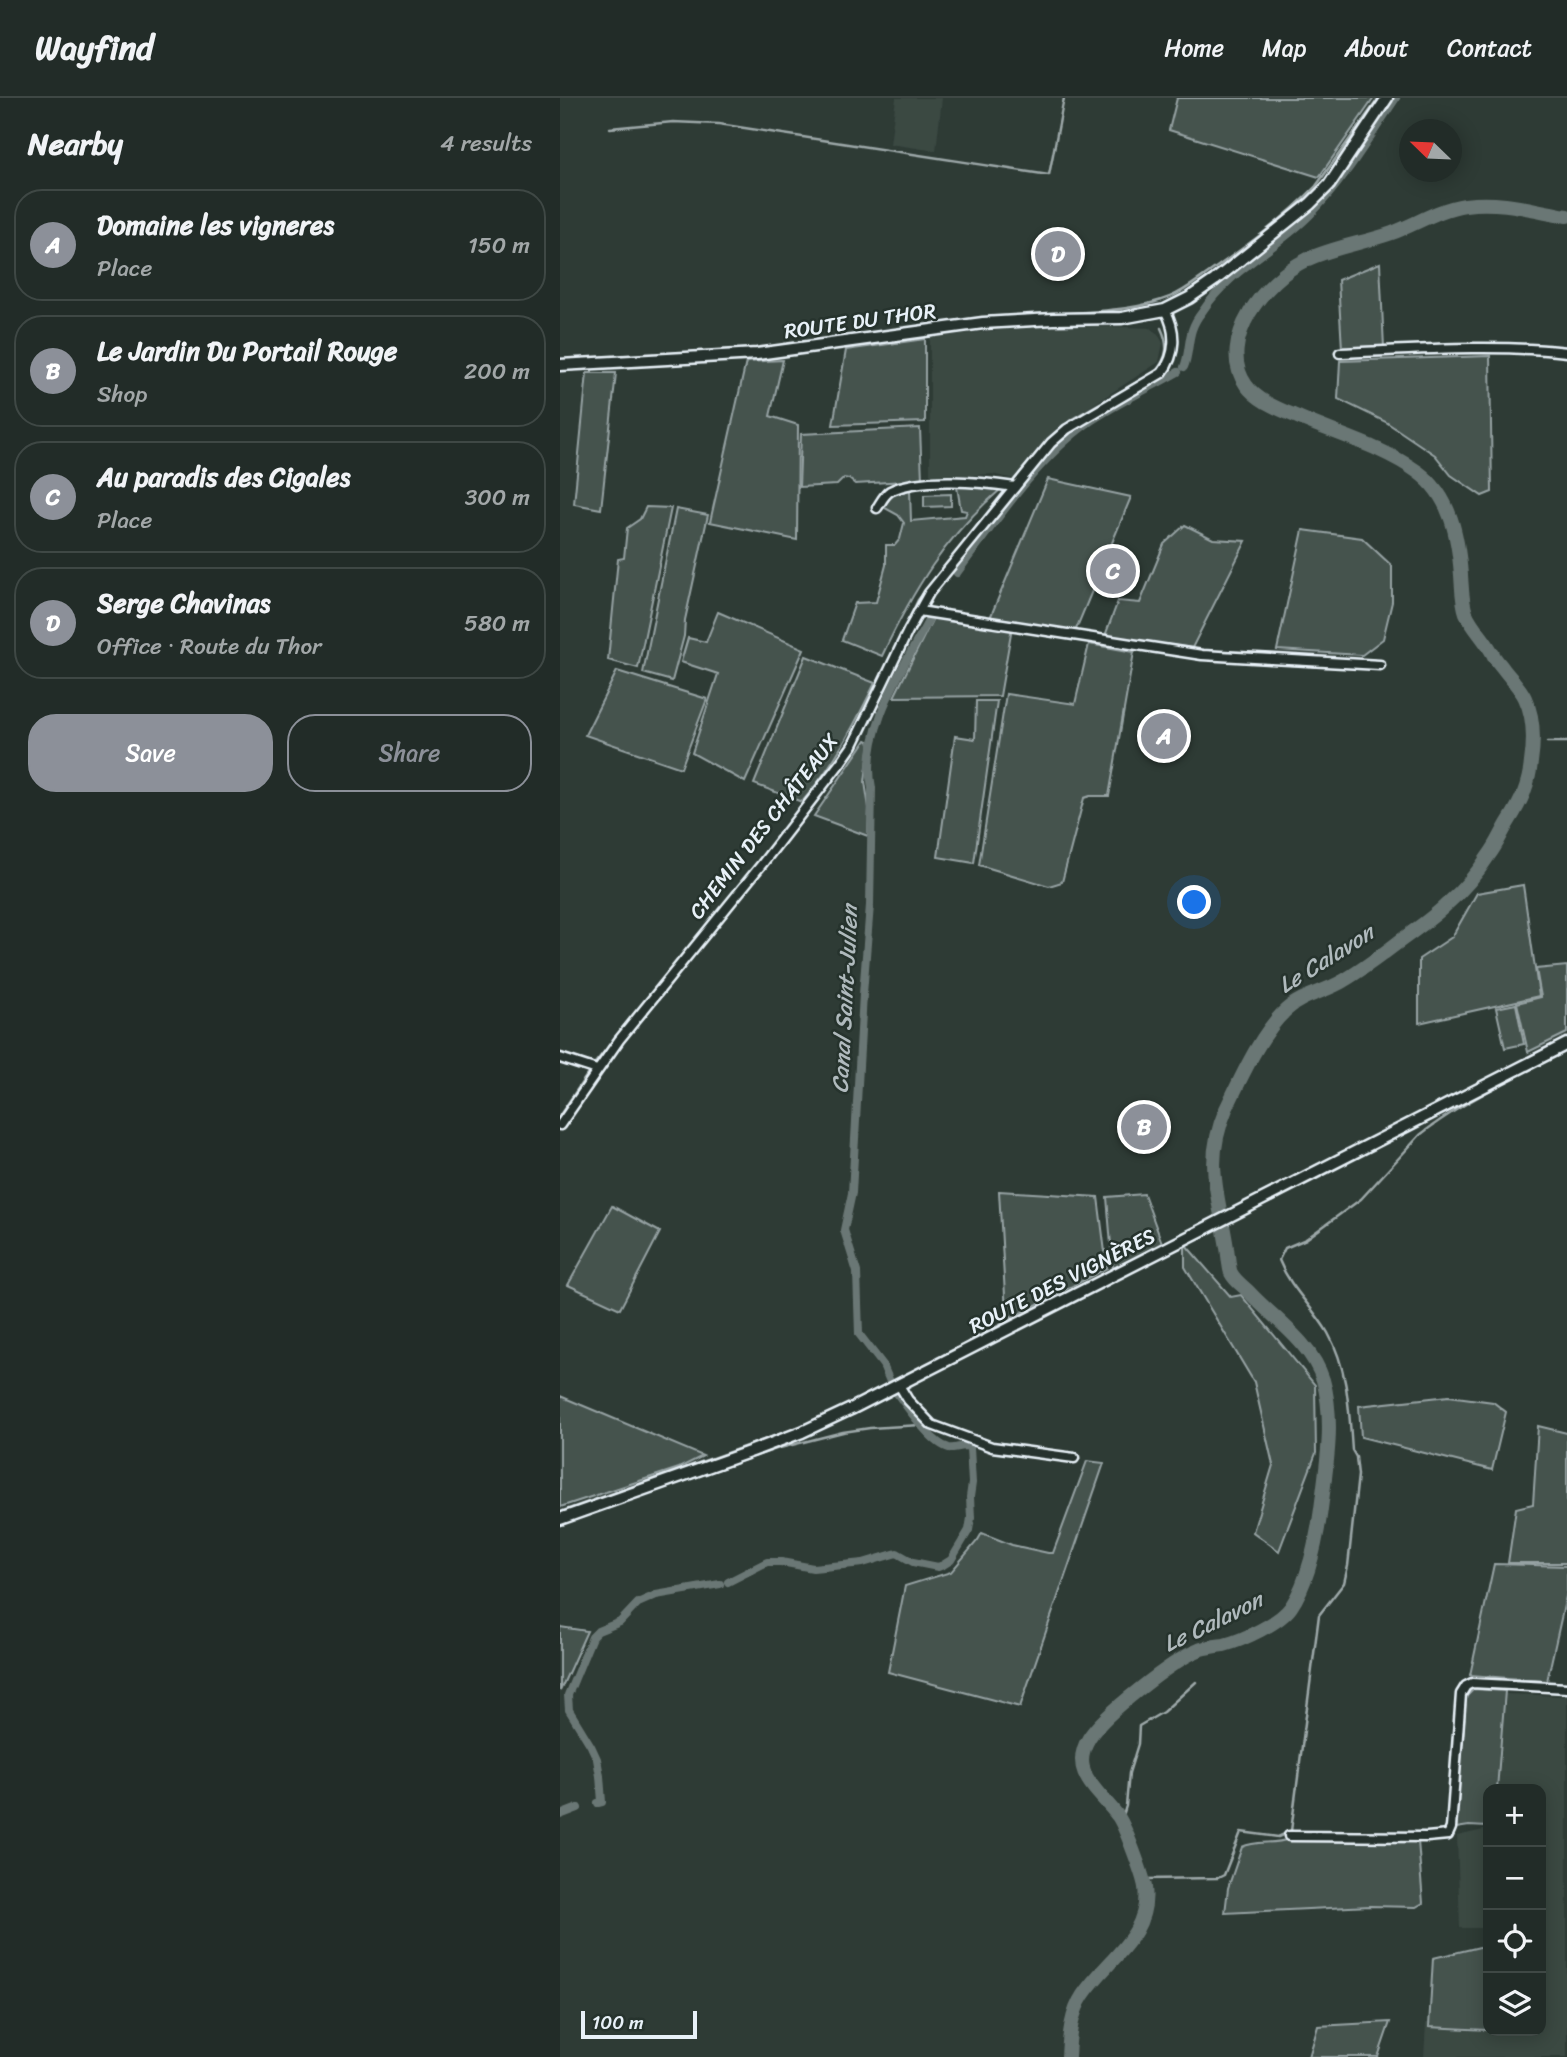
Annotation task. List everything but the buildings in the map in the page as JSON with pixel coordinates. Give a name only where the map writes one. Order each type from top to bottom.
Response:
[{"type":"street","points":[[1165,310],[1189,298],[1215,279],[1310,204],[1329,185],[1387,98]]},
{"type":"street","name":"ROUTE DU THOR","points":[[560,365],[757,354],[983,323],[1122,318],[1165,310]]},
{"type":"street","name":"CHEMIN DES CHÂTEAUX","points":[[560,1125],[619,1040],[762,864],[847,754],[919,611],[938,582],[1051,443],[1067,429],[1162,373],[1170,364],[1174,352],[1165,310]]},
{"type":"street","points":[[1340,353],[1485,347],[1567,352]]},
{"type":"street","points":[[877,508],[887,493],[909,484],[982,482],[1015,487]]},
{"type":"street","points":[[919,611],[1202,655],[1380,666]]},
{"type":"street","name":"ROUTE DES VIGNÈRES","points":[[560,1519],[802,1432],[1567,1044]]},
{"type":"street","points":[[560,1058],[597,1070]]},
{"type":"street","points":[[894,1387],[932,1425],[992,1447],[1074,1458]]},
{"type":"street","points":[[1289,1836],[1427,1838],[1448,1835],[1451,1828],[1461,1695],[1466,1686],[1472,1683],[1567,1689]]},
{"type":"shaded area","points":[[896,98],[942,98],[936,151],[890,144]]},
{"type":"shaded area","points":[[1177,98],[1374,98],[1319,177],[1169,130]]},
{"type":"shaded area","points":[[1380,263],[1384,348],[1342,349],[1338,280]]},
{"type":"shaded area","points":[[1072,325],[1150,328],[1158,334],[1163,343],[1159,362],[1057,428],[1014,479],[992,474],[930,478],[930,337]]},
{"type":"shaded area","points":[[925,339],[925,422],[833,425],[846,350]]},
{"type":"shaded area","points":[[1490,356],[1492,492],[1482,496],[1451,475],[1435,455],[1386,422],[1338,399],[1340,361]]},
{"type":"shaded area","points":[[783,360],[770,416],[798,425],[797,540],[710,522],[746,362]]},
{"type":"shaded area","points":[[587,373],[616,373],[601,509],[574,504]]},
{"type":"shaded area","points":[[920,428],[922,480],[855,484],[844,478],[837,485],[799,487],[801,434]]},
{"type":"shaded area","points":[[1048,479],[1131,497],[1075,632],[990,618]]},
{"type":"shaded area","points":[[981,485],[1001,489],[963,526],[932,566],[882,656],[842,640],[855,603],[876,602],[886,565],[886,545],[895,545],[900,539],[904,523],[898,515],[885,508],[891,496],[910,489],[911,521],[965,516],[967,511],[961,510],[957,487]]},
{"type":"shaded area","points":[[951,494],[951,506],[924,507],[924,495]]},
{"type":"shaded area","points":[[646,507],[671,508],[638,668],[608,660],[618,559],[624,558],[627,528],[640,519]]},
{"type":"shaded area","points":[[676,509],[708,515],[685,620],[684,636],[672,681],[643,673]]},
{"type":"shaded area","points":[[1185,525],[1213,539],[1246,541],[1192,648],[1105,636],[1118,601],[1140,603],[1164,544]]},
{"type":"shaded area","points":[[1303,530],[1362,538],[1392,566],[1392,602],[1383,639],[1362,655],[1277,650]]},
{"type":"shaded area","points":[[718,612],[804,649],[745,782],[692,753],[718,674],[681,662],[688,638],[706,642]]},
{"type":"shaded area","points":[[934,616],[1012,627],[1000,696],[894,697]]},
{"type":"shaded area","points":[[1089,644],[1134,652],[1109,796],[1084,798],[1062,882],[1049,886],[979,865],[1006,694],[1075,704]]},
{"type":"shaded area","points":[[806,656],[875,683],[834,759],[802,802],[754,784]]},
{"type":"shaded area","points":[[617,671],[707,699],[681,768],[585,735]]},
{"type":"shaded area","points":[[976,701],[997,701],[974,863],[938,857],[955,736],[975,739]]},
{"type":"shaded area","points":[[866,740],[870,742],[865,782],[869,808],[868,836],[814,816]]},
{"type":"shaded area","points":[[1523,885],[1539,996],[1419,1023],[1419,959],[1452,937],[1477,893]]},
{"type":"shaded area","points":[[1567,966],[1567,1033],[1528,1052],[1517,1003],[1541,997],[1536,969]]},
{"type":"shaded area","points":[[1516,1004],[1524,1044],[1505,1048],[1496,1008]]},
{"type":"shaded area","points":[[999,1191],[1098,1197],[1107,1268],[1013,1317],[1006,1313]]},
{"type":"shaded area","points":[[1144,1194],[1162,1243],[1113,1269],[1107,1197]]},
{"type":"shaded area","points":[[612,1206],[660,1232],[620,1309],[568,1285]]},
{"type":"shaded area","points":[[1185,1244],[1231,1297],[1241,1295],[1315,1385],[1316,1453],[1279,1551],[1253,1532],[1273,1465],[1254,1382],[1185,1267]]},
{"type":"shaded area","points":[[560,1396],[703,1456],[679,1468],[560,1507]]},
{"type":"shaded area","points":[[1449,1396],[1493,1402],[1506,1412],[1492,1470],[1361,1437],[1359,1406]]},
{"type":"shaded area","points":[[1538,1426],[1567,1433],[1567,1563],[1508,1563],[1516,1508],[1533,1504]]},
{"type":"shaded area","points":[[1087,1461],[1104,1463],[1020,1707],[888,1672],[905,1586],[951,1572],[982,1533],[1012,1545],[1053,1553]]},
{"type":"shaded area","points":[[1494,1564],[1567,1566],[1567,1592],[1547,1681],[1470,1675]]},
{"type":"shaded area","points":[[560,1627],[587,1631],[560,1691]]},
{"type":"shaded area","points":[[1474,1689],[1505,1691],[1497,1784],[1483,1784],[1483,1827],[1456,1828],[1466,1697]]},
{"type":"shaded area","points":[[1505,1694],[1567,1696],[1567,2057],[1424,2057],[1426,2023],[1483,2028],[1483,2036],[1546,2036],[1546,1784],[1496,1784]]},
{"type":"shaded area","points":[[1483,1830],[1483,1928],[1460,1928],[1457,1836]]},
{"type":"shaded area","points":[[1289,1839],[1418,1841],[1423,1903],[1416,1907],[1370,1906],[1225,1913],[1228,1888],[1242,1847]]},
{"type":"shaded area","points":[[1483,1946],[1483,2030],[1429,2027],[1433,1958]]},
{"type":"shaded area","points":[[1390,2022],[1378,2057],[1309,2057],[1318,2026]]},
{"type":"waterway","points":[[610,128],[673,122],[719,124],[1049,175],[1064,98]]},
{"type":"waterway","points":[[1058,314],[1143,305],[1181,292],[1266,231],[1316,186],[1379,98]]},
{"type":"waterway","name":"Canal Saint-Julien","points":[[1184,367],[1193,328],[1213,297],[1297,227],[1322,202],[1356,159],[1396,98]]},
{"type":"waterway","name":"Le Calavon","points":[[1068,2057],[1071,2025],[1079,2002],[1134,1933],[1145,1904],[1144,1881],[1133,1849],[1117,1815],[1088,1780],[1082,1761],[1083,1750],[1089,1738],[1108,1716],[1156,1676],[1201,1649],[1224,1645],[1251,1635],[1286,1613],[1297,1597],[1307,1573],[1319,1521],[1329,1428],[1323,1380],[1310,1354],[1301,1343],[1231,1273],[1215,1179],[1215,1146],[1219,1128],[1252,1057],[1268,1031],[1286,1010],[1299,1001],[1343,981],[1370,963],[1435,915],[1480,868],[1521,800],[1532,754],[1532,721],[1525,698],[1466,613],[1455,532],[1438,493],[1418,472],[1390,455],[1286,412],[1257,396],[1246,385],[1238,368],[1237,350],[1241,331],[1261,296],[1291,269],[1306,260],[1392,233],[1437,213],[1478,204],[1504,205],[1567,216]]},
{"type":"waterway","points":[[817,787],[843,753],[861,720],[918,600],[1044,444],[1072,419],[1156,371],[1166,351],[1161,328]]},
{"type":"waterway","points":[[735,351],[773,347]]},
{"type":"waterway","points":[[647,355],[728,351]]},
{"type":"waterway","points":[[595,358],[609,358]]},
{"type":"waterway","name":"Canal Saint-Julien","points":[[957,573],[1017,493],[1069,438],[1110,409],[1178,372]]},
{"type":"waterway","name":"Canal Saint-Julien","points":[[891,1384],[883,1365],[859,1334],[857,1272],[844,1230],[852,1193],[870,905],[872,744],[897,677],[930,617]]},
{"type":"waterway","points":[[1547,742],[1567,742]]},
{"type":"waterway","points":[[754,867],[776,839]]},
{"type":"waterway","points":[[701,932],[750,872]]},
{"type":"waterway","points":[[595,1063],[671,970]]},
{"type":"waterway","points":[[1144,1879],[1218,1878],[1224,1875],[1241,1832],[1278,1837],[1291,1831],[1319,1615],[1344,1583],[1358,1475],[1356,1457],[1352,1450],[1344,1375],[1335,1347],[1322,1324],[1289,1280],[1279,1260],[1285,1248],[1306,1239],[1361,1199],[1420,1135],[1465,1104],[1545,1060]]},
{"type":"waterway","points":[[560,1115],[589,1072]]},
{"type":"waterway","points":[[560,1512],[800,1427],[891,1384],[992,1329],[1104,1275]]},
{"type":"waterway","name":"Canal Saint-Julien","points":[[728,1582],[767,1562],[813,1568],[863,1563],[897,1553],[913,1562],[938,1567],[951,1560],[969,1530],[972,1483],[970,1448],[949,1448],[935,1440],[895,1391]]},
{"type":"waterway","points":[[560,1524],[776,1449],[843,1432],[921,1425]]},
{"type":"waterway","name":"Canal Saint-Julien","points":[[598,1803],[602,1802],[597,1759],[569,1710],[568,1695],[592,1637],[598,1631],[620,1622],[638,1603],[656,1595],[720,1584]]},
{"type":"waterway","points":[[1122,1819],[1129,1773],[1138,1744],[1139,1726],[1163,1712],[1196,1682]]},
{"type":"waterway","name":"Canal Saint-Julien","points":[[560,1815],[578,1808]]},
{"type":"place","name":"Serge Chavinas","points":[[1058,254]]},
{"type":"place","name":"Au paradis des Cigales","points":[[1113,571]]},
{"type":"place","name":"Domaine les vigneres","points":[[1164,736]]},
{"type":"place","name":"Le Jardin Du Portail Rouge","points":[[1144,1127]]}]
